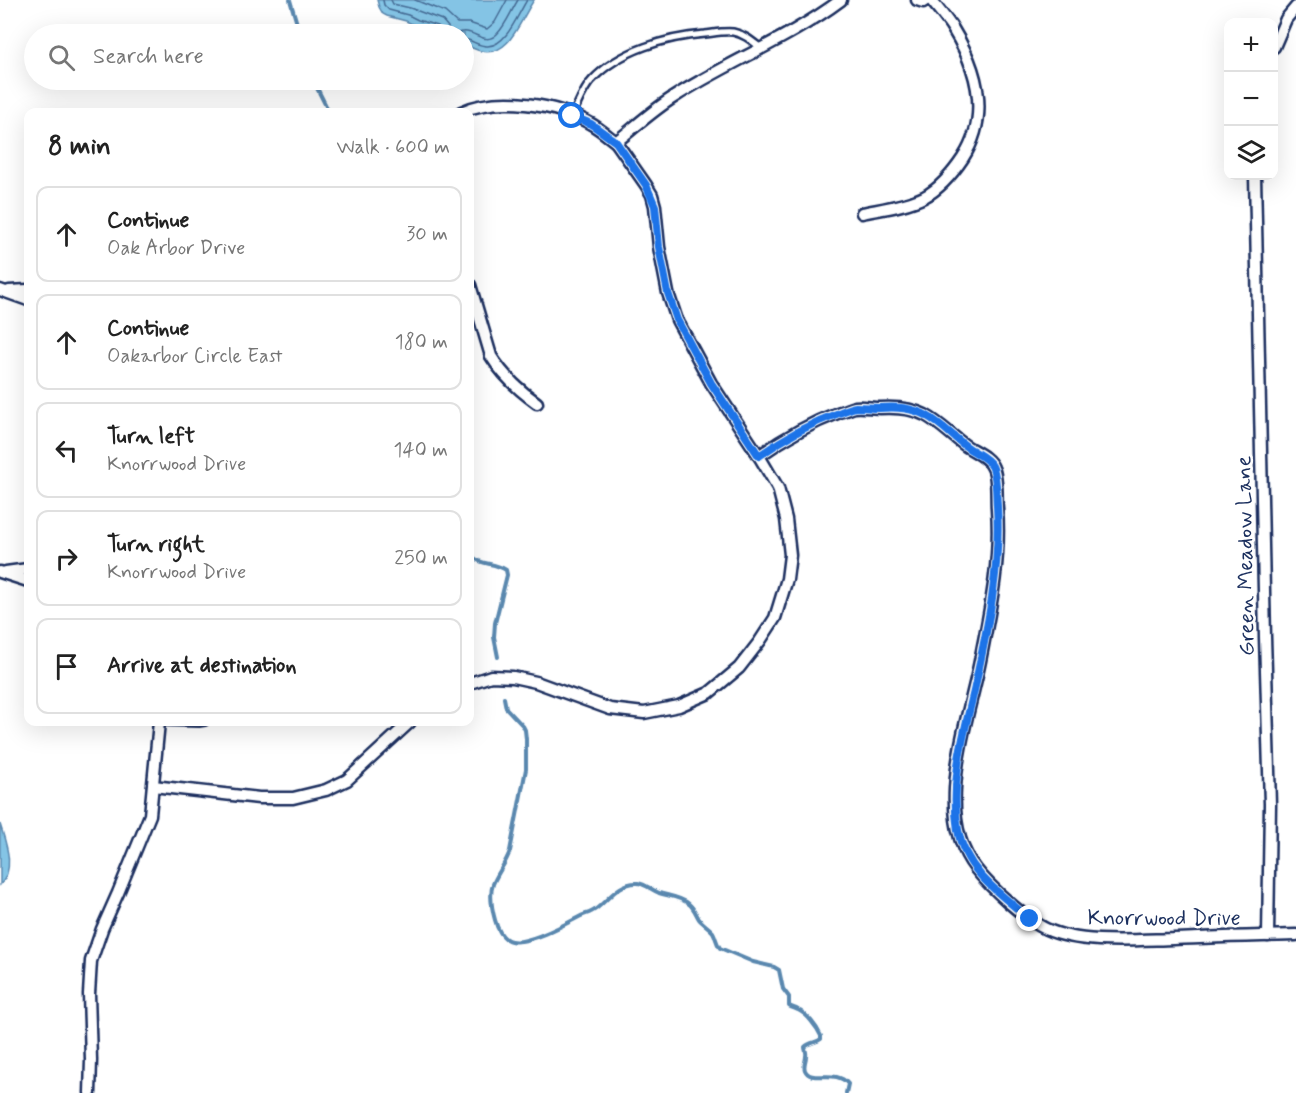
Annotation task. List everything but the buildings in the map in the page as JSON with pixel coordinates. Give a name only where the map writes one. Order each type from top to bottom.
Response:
[{"type":"street","points":[[616,142],[673,97],[826,11],[840,0]]},
{"type":"street","points":[[917,0],[923,2],[926,0]]},
{"type":"street","points":[[862,213],[896,207],[924,197],[941,184],[958,166],[970,146],[979,113],[975,77],[952,27],[930,0]]},
{"type":"street","points":[[1278,38],[1286,19],[1296,7]]},
{"type":"street","points":[[474,108],[486,104],[542,106],[591,124],[616,142],[652,195],[668,293],[677,320],[711,383],[778,488],[786,519],[790,555],[787,579],[775,618],[760,641],[739,668],[709,693],[679,706],[644,713],[610,710],[536,682],[513,677],[491,676],[474,682]]},
{"type":"street","name":"Green Meadow Lane","points":[[1255,180],[1264,637],[1270,804],[1268,936]]},
{"type":"street","points":[[3,291],[24,290]]},
{"type":"street","points":[[3,291],[24,299]]},
{"type":"street","points":[[474,299],[491,356],[497,366],[537,403]]},
{"type":"street","name":"Knorrwood Drive","points":[[759,456],[824,418],[854,407],[890,406],[919,412],[930,417],[986,459],[993,468],[999,532],[998,555],[982,653],[958,761],[955,808],[958,831],[968,859],[999,893],[1030,919],[1062,934],[1117,940],[1296,935]]},
{"type":"street","points":[[1,572],[24,569]]},
{"type":"street","points":[[1,572],[24,580]]},
{"type":"street","points":[[90,1093],[91,961],[150,815],[159,726]]},
{"type":"street","points":[[153,786],[259,798],[293,798],[315,793],[347,780],[406,726]]},
{"type":"lane","points":[[572,116],[590,81],[600,72],[649,45],[694,35],[734,32],[747,37],[761,48]]},
{"type":"water","points":[[377,0],[534,0],[514,35],[500,49],[491,52],[474,48],[474,24],[412,24],[383,14]]},
{"type":"water","points":[[0,824],[9,864],[5,879],[0,885]]},
{"type":"waterway","points":[[290,0],[297,24]]},
{"type":"waterway","points":[[318,90],[327,108]]},
{"type":"waterway","points":[[474,558],[506,570],[507,575],[495,623],[494,637],[498,657]]},
{"type":"waterway","points":[[504,698],[506,708],[525,730],[526,769],[510,851],[492,888],[493,911],[497,926],[503,936],[508,940],[518,941],[545,934],[594,910],[620,888],[631,883],[638,883],[682,900],[694,909],[699,919],[713,932],[720,948],[779,970],[783,989],[789,997],[789,1006],[808,1018],[821,1036],[821,1039],[805,1047],[805,1070],[813,1076],[843,1079],[848,1084],[846,1093]]},
{"type":"route","points":[[572,116],[591,124],[616,142],[652,195],[668,293],[677,320],[711,383],[759,456],[824,418],[854,407],[890,406],[919,412],[930,417],[986,459],[993,468],[999,532],[998,555],[980,664],[958,761],[955,808],[958,831],[968,859],[999,893],[1030,919]]}]
